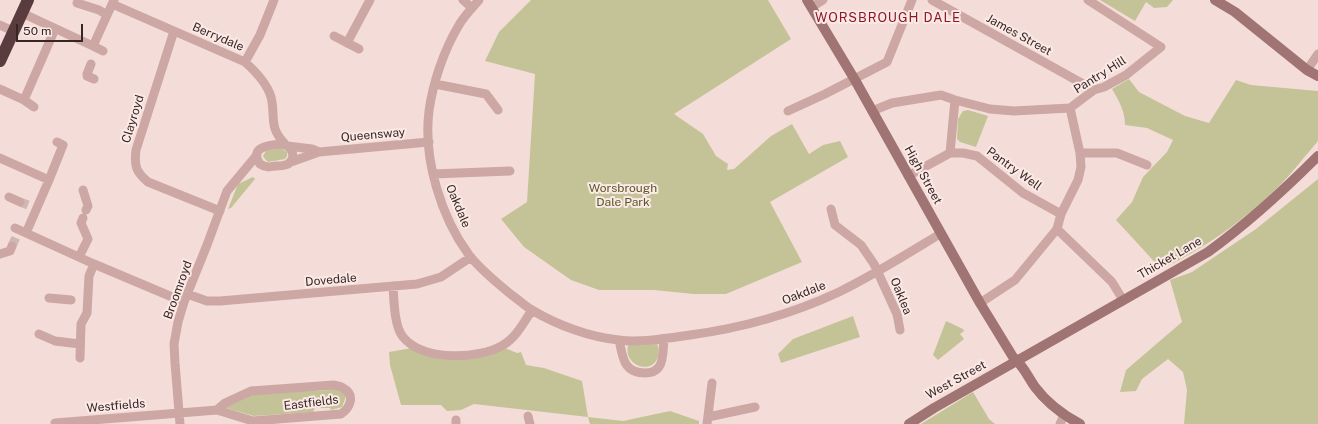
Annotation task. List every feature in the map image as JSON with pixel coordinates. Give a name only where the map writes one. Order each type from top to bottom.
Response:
[{"type":"highway","points":[[0,61],[28,0]]},
{"type":"street","points":[[245,62],[260,35],[274,0]]},
{"type":"street","points":[[347,43],[370,0]]},
{"type":"street","points":[[463,0],[472,8]]},
{"type":"street","name":"Oakdale","points":[[479,0],[460,24],[444,55],[436,84],[429,112],[429,142],[433,174],[443,206],[452,226],[471,257],[499,285],[532,310],[558,323],[587,333],[619,340],[664,339],[734,328],[795,310],[840,291],[878,271],[940,234]]},
{"type":"street","points":[[810,3],[823,0]]},
{"type":"street","points":[[788,111],[855,80],[887,62],[912,0]]},
{"type":"street","name":"James Street","points":[[932,0],[1094,90]]},
{"type":"street","name":"Pantry Hill","points":[[1070,108],[1094,90],[1104,87],[1126,75],[1161,47],[1088,0]]},
{"type":"street","points":[[1216,0],[1234,12],[1307,70],[1318,76]]},
{"type":"street","points":[[94,79],[86,74],[96,53],[107,15],[113,2]]},
{"type":"street","name":"Berrydale","points":[[113,2],[245,62],[254,70],[267,88],[271,97],[274,129]]},
{"type":"street","points":[[77,3],[99,10],[107,15]]},
{"type":"street","name":"High Street","points":[[810,3],[855,80],[940,234],[1013,357],[1018,360],[1036,388],[1052,405],[1062,420],[1080,424]]},
{"type":"street","points":[[22,13],[55,29],[96,53]]},
{"type":"street","points":[[0,25],[14,31]]},
{"type":"street","points":[[24,100],[55,29]]},
{"type":"street","name":"Clayroyd","points":[[174,31],[136,150],[136,168],[141,176],[148,182],[220,211]]},
{"type":"street","points":[[334,36],[358,49]]},
{"type":"street","points":[[1307,70],[1318,54]]},
{"type":"street","points":[[436,84],[486,94],[498,110]]},
{"type":"street","points":[[0,89],[34,106]]},
{"type":"street","points":[[872,111],[892,103],[941,94],[955,100],[990,109],[1008,110],[1070,108],[1080,153],[1081,167],[1078,180],[1062,214],[1057,229],[1015,280],[980,303]]},
{"type":"street","points":[[908,176],[950,153],[955,100]]},
{"type":"street","points":[[263,166],[258,161],[258,151],[274,129],[292,151],[292,158],[290,162]]},
{"type":"street","points":[[9,197],[28,205],[49,180],[63,145],[57,142]]},
{"type":"street","name":"Queensway","points":[[263,166],[284,165],[319,152],[429,142]]},
{"type":"street","name":"Queensway","points":[[263,146],[286,145],[312,149],[319,152]]},
{"type":"street","name":"Pantry Well","points":[[950,153],[963,153],[977,156],[1023,193],[1062,214]]},
{"type":"street","points":[[1080,153],[1117,153],[1147,165]]},
{"type":"street","name":"Broomroyd","points":[[180,424],[174,344],[178,322],[185,298],[230,186],[257,155]]},
{"type":"street","name":"Thicket Lane","points":[[1018,360],[1208,252],[1286,188],[1318,156]]},
{"type":"street","points":[[0,158],[49,180]]},
{"type":"street","name":"Broomroyd","points":[[242,174],[263,166]]},
{"type":"street","points":[[433,174],[510,171]]},
{"type":"street","points":[[80,257],[88,239],[81,222],[88,206],[83,190]]},
{"type":"street","name":"Dovedale","points":[[28,205],[19,232],[94,264],[185,298],[220,301],[416,284],[441,277],[471,257]]},
{"type":"street","name":"Oaklea","points":[[831,210],[835,225],[861,246],[878,271],[897,314],[900,330]]},
{"type":"street","points":[[1057,229],[1112,282],[1123,300]]},
{"type":"street","points":[[0,254],[10,251],[12,246]]},
{"type":"street","points":[[80,358],[81,324],[87,313],[80,300],[94,264]]},
{"type":"street","points":[[394,286],[397,325],[402,336],[412,345],[448,356],[488,352],[504,345],[516,334],[532,310]]},
{"type":"street","points":[[49,298],[80,300]]},
{"type":"street","points":[[39,334],[55,341],[80,344]]},
{"type":"street","points":[[619,340],[627,367],[639,373],[649,373],[655,371],[659,367],[662,360],[664,339]]},
{"type":"street","name":"West Street","points":[[909,424],[1018,360]]},
{"type":"street","points":[[712,383],[707,420],[755,407]]},
{"type":"street","name":"Eastfields","points":[[179,413],[217,410],[253,421],[341,414],[347,410],[351,399],[348,392],[343,388],[334,385],[251,390],[225,403],[217,410]]},
{"type":"street","name":"Westfields","points":[[55,423],[179,413]]},
{"type":"green space","name":"Worsbrough Dale Park","points":[[531,0],[768,0],[791,39],[674,114],[703,134],[716,156],[728,164],[727,170],[734,169],[771,136],[792,124],[809,154],[823,145],[840,141],[848,157],[770,202],[802,262],[726,294],[694,294],[654,290],[599,290],[571,280],[524,247],[501,219],[527,202],[535,74],[485,61],[499,32]]},
{"type":"green space","points":[[1100,0],[1173,0],[1167,7],[1154,8],[1146,2],[1135,21]]},
{"type":"green space","points":[[1129,79],[1139,92],[1185,116],[1209,123],[1236,80],[1251,85],[1318,91],[1318,141],[1285,180],[1239,221],[1208,243],[1161,269],[1116,220],[1132,202],[1143,177],[1167,152],[1173,140],[1147,128],[1125,125],[1123,111],[1112,89]]},
{"type":"green space","points":[[968,110],[988,116],[976,147],[960,142],[957,139],[958,119],[963,111]]},
{"type":"green space","points":[[281,148],[287,152],[285,159],[268,162],[263,156],[266,151]]},
{"type":"green space","points":[[253,177],[255,179],[231,208],[228,209],[238,184]]},
{"type":"green space","points":[[1318,179],[1318,424],[1184,424],[1187,390],[1183,372],[1168,359],[1142,379],[1136,391],[1120,392],[1126,370],[1182,322],[1170,280],[1192,272],[1256,229]]},
{"type":"green space","points":[[853,316],[860,337],[781,363],[778,354],[793,339]]},
{"type":"green space","points":[[946,321],[963,329],[964,331],[960,334],[964,339],[938,360],[933,355]]},
{"type":"green space","points":[[657,343],[659,350],[658,356],[655,362],[650,366],[639,366],[630,358],[628,345]]},
{"type":"green space","points":[[412,348],[434,356],[505,348],[517,353],[521,352],[526,365],[544,368],[582,381],[588,417],[474,404],[461,410],[447,411],[441,405],[401,405],[390,365],[389,352]]},
{"type":"green space","points":[[331,387],[344,392],[346,396],[342,407],[331,410],[330,408],[315,408],[313,412],[254,416],[226,408],[227,405],[259,392],[275,394],[276,391],[310,388],[312,391],[330,390]]},
{"type":"green space","points":[[973,392],[989,419],[995,424],[921,424]]},
{"type":"green space","points":[[670,411],[699,421],[699,424],[590,424],[588,417],[623,421]]},
{"type":"tunnel","points":[[20,202],[28,205]]},
{"type":"tunnel","points":[[12,246],[16,237]]},
{"type":"district","name":"WORSBROUGH DALE","points":[[888,18]]}]
